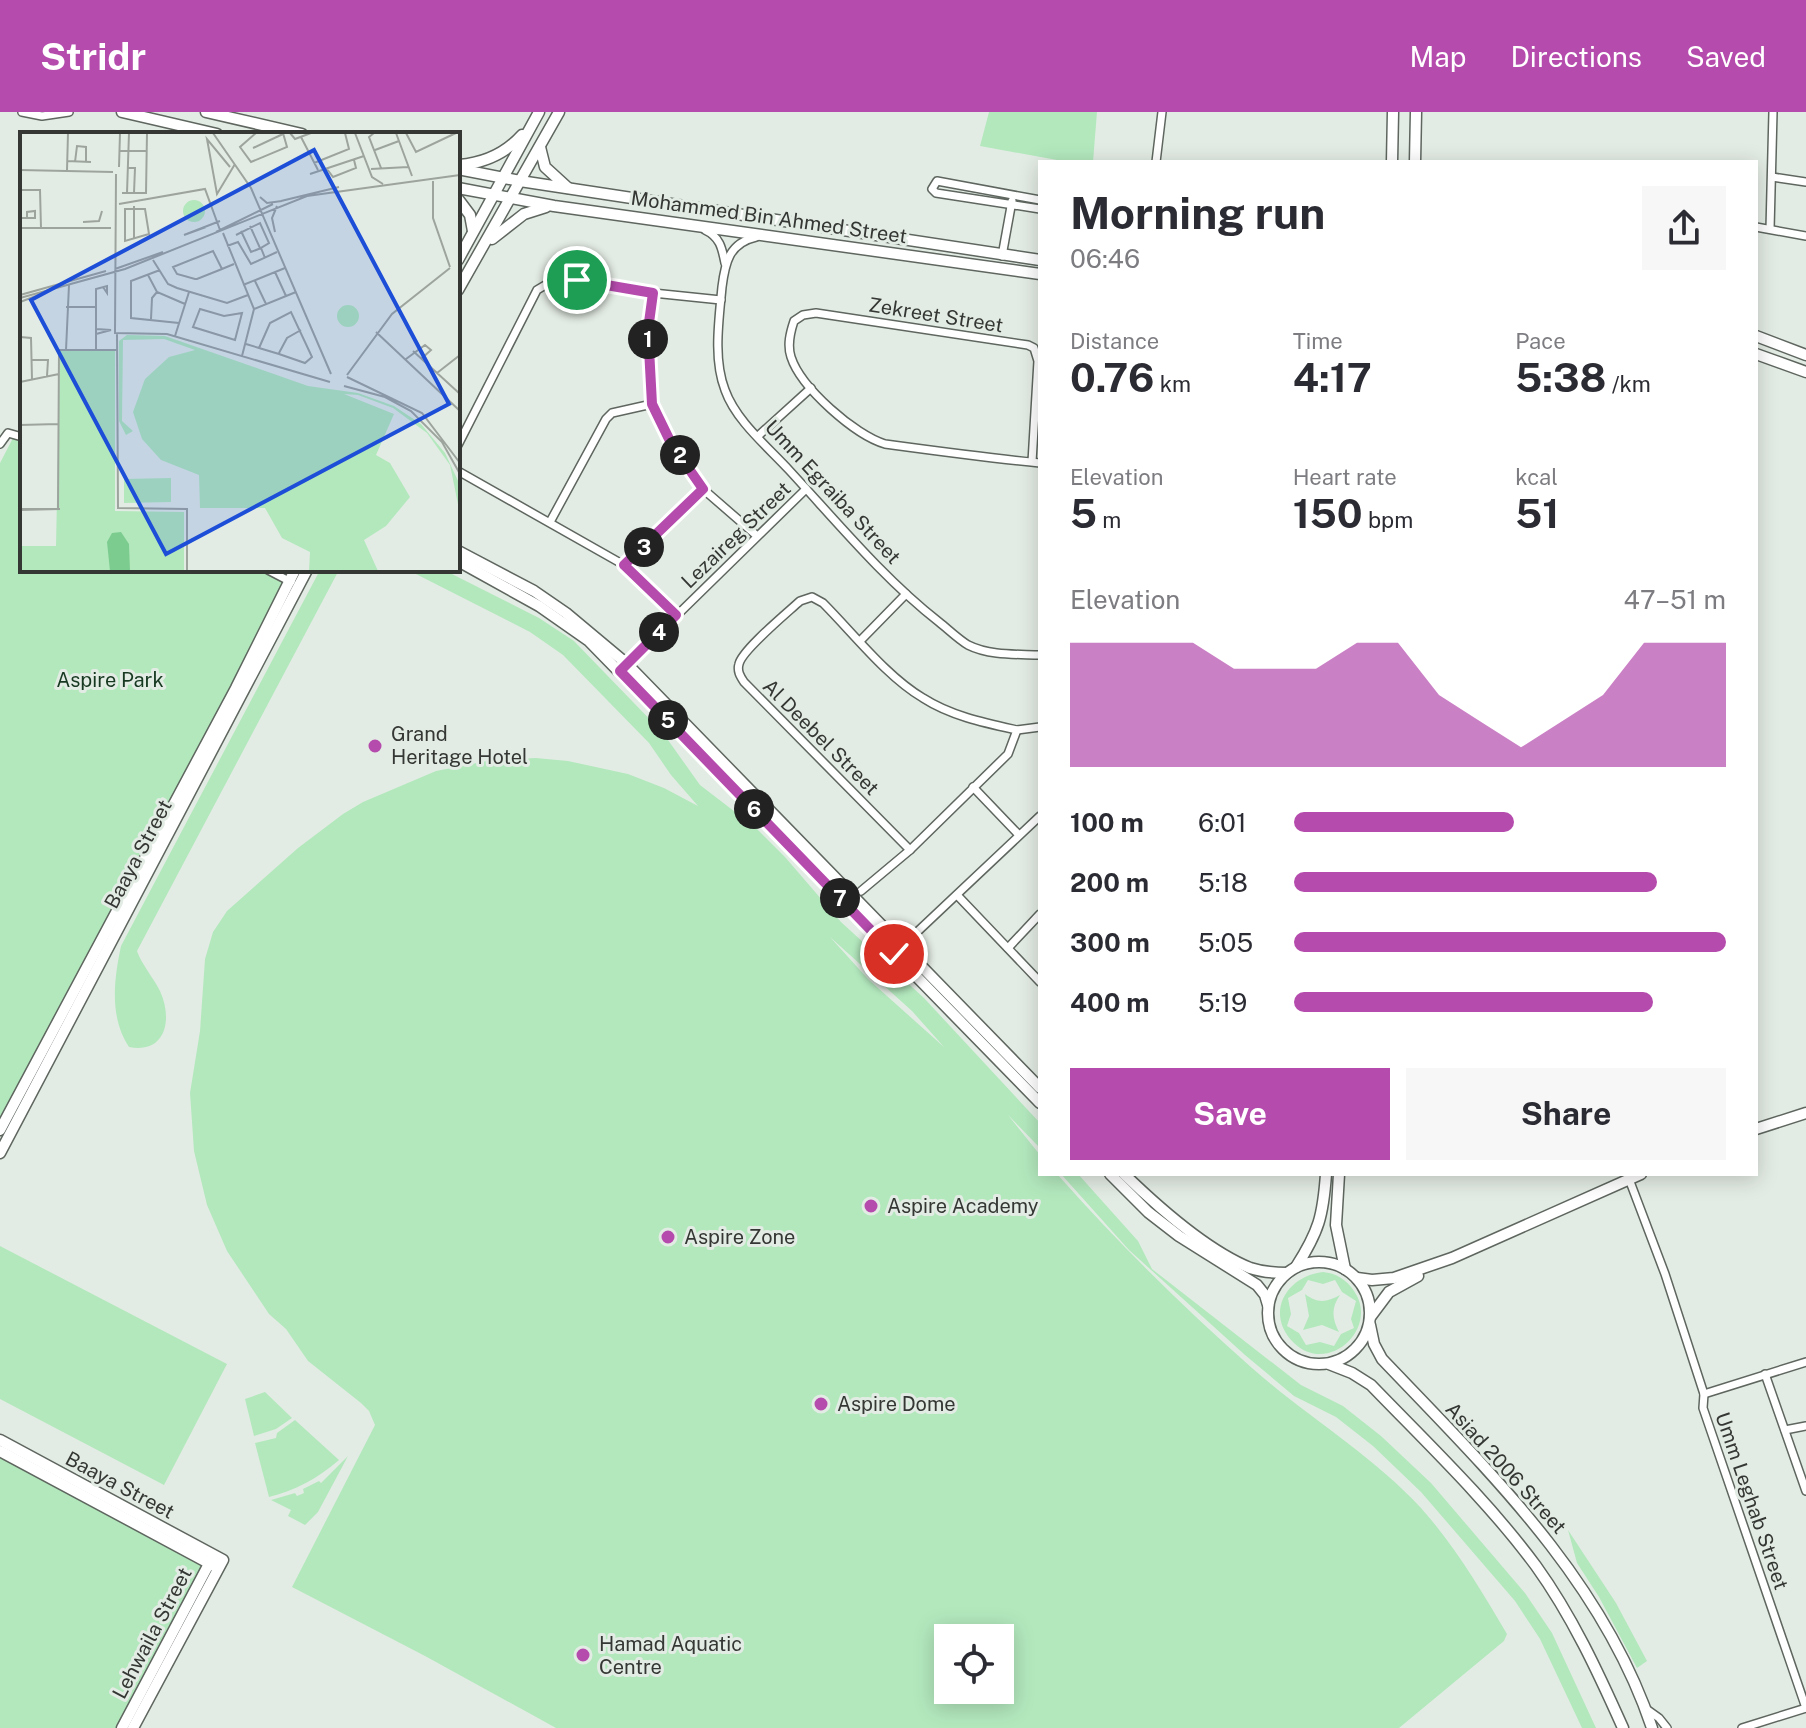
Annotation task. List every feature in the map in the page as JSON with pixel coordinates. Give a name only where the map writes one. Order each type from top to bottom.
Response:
[{"type":"main road","points":[[122,112],[209,132]]},
{"type":"main road","points":[[206,112],[293,132]]},
{"type":"main road","points":[[460,286],[559,112]]},
{"type":"main road","points":[[1392,160],[1393,112]]},
{"type":"main road","points":[[1415,160],[1416,112]]},
{"type":"main road","points":[[460,167],[480,162],[509,148],[536,117]]},
{"type":"main road","points":[[460,256],[536,117]]},
{"type":"main road","points":[[1393,134],[1400,160]]},
{"type":"main road","points":[[540,146],[545,167],[569,189]]},
{"type":"main road","name":"Mohammed Bin Ahmed Street","points":[[460,167],[569,189],[1038,260]]},
{"type":"main road","name":"Mohammed Bin Ahmed Street","points":[[460,188],[554,206],[1038,274]]},
{"type":"main road","points":[[460,202],[470,215],[473,231]]},
{"type":"main road","points":[[477,255],[515,219],[535,209],[554,206]]},
{"type":"main road","points":[[1758,337],[1806,355]]},
{"type":"main road","points":[[1758,355],[1806,372]]},
{"type":"main road","points":[[460,553],[566,624],[623,667],[898,950],[1038,1101]]},
{"type":"main road","points":[[460,561],[475,565]]},
{"type":"main road","name":"Baaya Street","points":[[294,583],[295,572]]},
{"type":"main road","name":"Baaya Street","points":[[0,1153],[5,1129],[294,583],[305,572]]},
{"type":"main road","points":[[898,950],[1038,1086]]},
{"type":"main road","points":[[1758,1128],[1806,1113]]},
{"type":"main road","points":[[1112,1176],[1148,1212],[1179,1236],[1257,1285],[1265,1295],[1270,1326],[1281,1347],[1301,1361],[1329,1364],[1355,1350],[1364,1339],[1383,1297],[1395,1288],[1452,1258],[1636,1176]]},
{"type":"main road","points":[[1126,1176],[1171,1216],[1232,1258],[1262,1271],[1292,1270],[1321,1262],[1345,1269],[1357,1278],[1369,1299],[1370,1320]]},
{"type":"main road","points":[[1268,1307],[1274,1288],[1292,1270],[1319,1228],[1326,1176]]},
{"type":"main road","points":[[1339,1176],[1336,1225],[1345,1269]]},
{"type":"main road","points":[[1357,1278],[1394,1278],[1452,1258]]},
{"type":"main road","name":"Asiad 2006 Street","points":[[1370,1320],[1374,1344],[1382,1359],[1538,1526],[1571,1573],[1617,1648],[1652,1728]]},
{"type":"main road","name":"Asiad 2006 Street","points":[[1329,1364],[1371,1385],[1511,1535],[1551,1589],[1594,1662],[1623,1728]]},
{"type":"main road","name":"Baaya Street","points":[[0,1440],[216,1562]]},
{"type":"main road","name":"Baaya Street","points":[[0,1451],[216,1562]]},
{"type":"main road","name":"Lehwaila Street","points":[[133,1728],[155,1677],[216,1562]]},
{"type":"main road","name":"Lehwaila Street","points":[[122,1728],[155,1677]]},
{"type":"street","points":[[22,112],[42,116],[69,112]]},
{"type":"street","points":[[1156,160],[1162,112]]},
{"type":"street","points":[[1770,229],[1773,112]]},
{"type":"street","points":[[173,123],[185,132]]},
{"type":"street","points":[[1772,177],[1806,182]]},
{"type":"street","points":[[1038,200],[937,181],[932,189],[936,193],[1038,209]]},
{"type":"street","points":[[1002,256],[1013,195]]},
{"type":"street","points":[[697,226],[714,234],[721,244],[725,263]]},
{"type":"street","points":[[1758,227],[1806,236]]},
{"type":"street","points":[[725,263],[739,242],[765,235]]},
{"type":"street","name":"Umm Egraiba Street","points":[[725,263],[718,355],[724,390],[736,411],[906,594],[968,644],[990,652],[1038,655]]},
{"type":"street","points":[[460,441],[537,290],[552,281],[577,280],[653,293],[721,300]]},
{"type":"street","points":[[653,293],[648,330],[652,404],[671,443],[703,489],[756,535]]},
{"type":"street","name":"Zekreet Street","points":[[816,313],[1034,348],[1038,361],[1036,463],[871,440],[847,424],[811,388],[791,359],[789,346],[794,321],[803,315],[816,313]]},
{"type":"street","points":[[758,436],[811,388]]},
{"type":"street","points":[[550,522],[606,419],[612,413],[652,404]]},
{"type":"street","points":[[0,444],[8,433],[20,436]]},
{"type":"street","points":[[460,472],[624,565],[676,615]]},
{"type":"street","points":[[624,565],[703,489]]},
{"type":"street","name":"Lezaireg Street","points":[[623,667],[806,489]]},
{"type":"street","points":[[272,572],[294,583]]},
{"type":"street","points":[[860,641],[906,594]]},
{"type":"street","name":"Al Deebel Street","points":[[910,850],[744,682],[738,665],[745,653],[800,601],[812,597],[823,603],[897,679],[922,698],[965,717],[1017,730]]},
{"type":"street","points":[[861,891],[910,850],[1008,754],[1017,730],[1038,727]]},
{"type":"street","points":[[973,787],[1019,835]]},
{"type":"street","points":[[898,950],[1038,818]]},
{"type":"street","points":[[957,895],[1038,980]]},
{"type":"street","points":[[1008,948],[1038,916]]},
{"type":"street","name":"Umm Leghab Street","points":[[1629,1179],[1665,1274],[1704,1394],[1703,1408],[1806,1708]]},
{"type":"street","name":"Umm Leghab Street","points":[[1704,1394],[1806,1362]]},
{"type":"street","points":[[1765,1374],[1806,1491]]},
{"type":"street","points":[[1785,1430],[1806,1426]]},
{"type":"street","points":[[1645,1707],[1667,1728]]},
{"type":"street","points":[[1742,1728],[1806,1708]]},
{"type":"green space","points":[[989,112],[1097,112],[1093,160],[1057,160],[980,146]]},
{"type":"green space","name":"Aspire Park","points":[[13,438],[20,442],[20,572],[266,572],[287,583],[0,1123],[0,463]]},
{"type":"green space","points":[[319,572],[338,572],[137,951],[160,991],[166,1013],[166,1023],[158,1040],[141,1048],[129,1047],[118,1023],[115,985],[121,946]]},
{"type":"green space","name":"Aspire Zone","points":[[412,572],[448,572],[539,618],[574,641],[663,733],[700,785],[756,828],[841,922],[924,998],[1038,1121],[1038,1146],[1008,1115],[1038,1152],[1038,1176],[1059,1176],[1127,1250],[1226,1345],[1273,1386],[1381,1470],[1421,1508],[1477,1585],[1507,1634],[1504,1641],[1399,1728],[556,1728],[292,1587],[375,1425],[369,1411],[308,1361],[286,1329],[269,1314],[227,1251],[207,1205],[194,1151],[190,1093],[200,1031],[205,959],[213,932],[227,911],[298,848],[343,814],[363,802],[436,771],[492,760],[536,758],[568,761],[628,774],[698,806],[649,743],[563,655],[530,632]],"holes":[[[830,937],[912,1011],[944,1047],[868,979]]]},
{"type":"green space","points":[[1063,1176],[1080,1176],[1138,1241],[1152,1269],[1301,1385],[1343,1406],[1381,1436],[1431,1483],[1525,1593],[1552,1633],[1596,1728],[1582,1728],[1540,1639],[1515,1601],[1421,1492],[1373,1446],[1336,1417],[1294,1396],[1129,1250]]},
{"type":"green space","points":[[0,1246],[227,1364],[164,1485],[0,1399]]},
{"type":"green space","points":[[1323,1272],[1341,1278],[1354,1291],[1360,1305],[1360,1319],[1355,1332],[1335,1351],[1321,1354],[1307,1352],[1285,1332],[1281,1320],[1283,1298],[1299,1281]],"holes":[[[1308,1280],[1323,1284],[1335,1280],[1342,1292],[1356,1301],[1351,1319],[1354,1328],[1341,1334],[1334,1346],[1320,1342],[1306,1345],[1299,1333],[1287,1326],[1291,1314],[1288,1298],[1302,1290]]]},
{"type":"green space","points":[[1305,1294],[1322,1301],[1340,1295],[1334,1313],[1339,1332],[1322,1325],[1303,1330],[1309,1316]]},
{"type":"green space","points":[[265,1392],[292,1418],[276,1429],[254,1436],[245,1399]]},
{"type":"green space","points":[[295,1420],[339,1460],[306,1483],[269,1497],[255,1443],[276,1438],[277,1433]]},
{"type":"green space","points":[[0,1454],[206,1565],[118,1728],[0,1728]]},
{"type":"green space","points":[[348,1456],[318,1512],[305,1525],[288,1516],[291,1510],[271,1500],[304,1493],[303,1489],[319,1481],[321,1483]]},
{"type":"green space","points":[[1568,1530],[1616,1603],[1647,1661],[1637,1668],[1577,1563]]},
{"type":"place","name":"Grand Heritage Hotel","points":[[375,746]]},
{"type":"place","name":"Aspire Academy","points":[[871,1206]]},
{"type":"place","name":"Aspire Zone","points":[[668,1237]]},
{"type":"place","name":"Aspire Dome","points":[[821,1404]]},
{"type":"place","name":"Hamad Aquatic Centre","points":[[583,1655]]},
{"type":"route","points":[[577,280],[653,293],[648,330],[652,404],[671,443],[703,489],[624,565],[676,615],[620,671],[894,954]]}]
